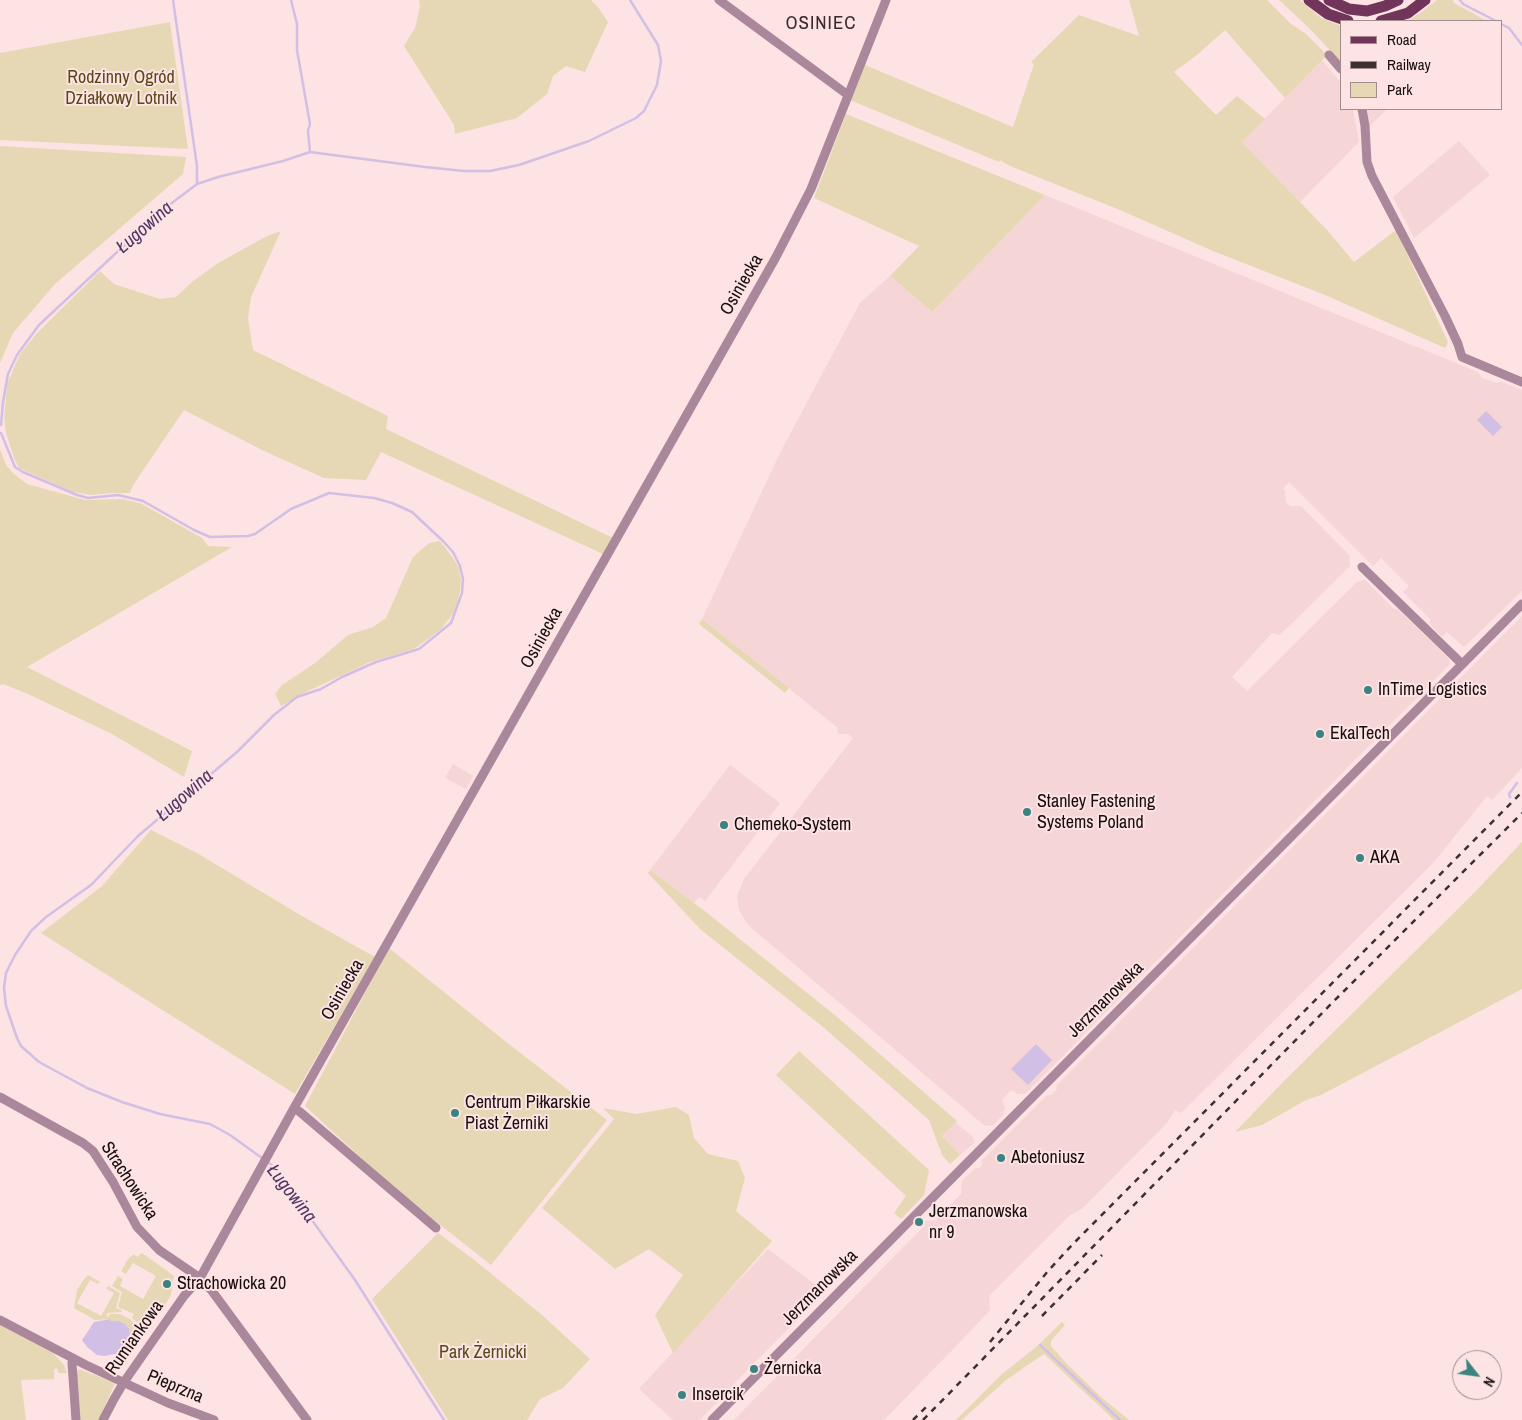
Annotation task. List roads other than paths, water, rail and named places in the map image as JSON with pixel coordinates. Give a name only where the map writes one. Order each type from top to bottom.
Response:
[{"type":"main road","points":[[1309,0],[1328,14],[1345,20]]},
{"type":"main road","points":[[1329,0],[1348,9],[1366,11],[1398,0]]},
{"type":"main road","points":[[1384,20],[1408,13],[1425,0]]},
{"type":"street","points":[[719,0],[848,95]]},
{"type":"street","name":"Osiniecka","points":[[200,1278],[294,1108],[776,257],[811,189],[886,0]]},
{"type":"street","points":[[1329,55],[1340,68]]},
{"type":"street","points":[[1362,110],[1365,126],[1366,162],[1446,316],[1462,357],[1522,382]]},
{"type":"street","points":[[1362,567],[1462,664]]},
{"type":"street","name":"Jerzmanowska","points":[[712,1420],[1522,604]]},
{"type":"street","name":"Strachowicka","points":[[0,1097],[83,1142],[93,1151],[113,1182],[137,1227],[159,1250],[200,1278],[212,1291],[307,1420]]},
{"type":"street","points":[[294,1108],[436,1228]]},
{"type":"street","name":"Rumiankowa","points":[[103,1420],[124,1382],[184,1296],[200,1278]]},
{"type":"street","name":"Pieprzna","points":[[0,1320],[73,1358],[168,1403],[214,1420]]},
{"type":"street","points":[[73,1358],[76,1420]]},
{"type":"waterway","name":"Ługowina","points":[[1,425],[8,374],[17,355],[39,325],[160,212],[197,184],[197,166],[173,0]]},
{"type":"waterway","points":[[291,0],[297,24],[297,50],[310,124],[308,131],[310,152]]},
{"type":"waterway","points":[[197,184],[310,152],[425,167],[464,171],[490,171],[519,165],[589,141],[636,118],[644,111],[657,85],[661,61],[658,45],[630,0]]},
{"type":"waterway","points":[[1460,0],[1463,4],[1494,20]]},
{"type":"waterway","points":[[1502,24],[1509,28],[1522,45]]},
{"type":"waterway","name":"Ługowina","points":[[1,433],[15,467],[23,472],[88,498],[118,495],[143,501],[210,537],[248,536],[255,534],[291,509],[329,493],[374,498],[392,503],[412,512],[453,552],[460,566],[463,579],[462,593],[451,623],[419,649],[376,662],[342,677],[321,689],[297,697],[274,715],[237,752],[138,836],[91,885],[46,917],[31,931],[6,973],[4,988],[6,1006],[17,1038],[21,1046],[39,1062],[87,1088],[122,1102],[160,1114],[210,1124],[230,1135],[273,1166],[355,1280],[444,1420]]},
{"type":"waterway","points":[[1510,797],[1509,794],[1517,783]]},
{"type":"waterway","points":[[1040,1345],[1120,1420]]},
{"type":"railway","points":[[990,1342],[1048,1271],[1072,1245],[1522,792]]},
{"type":"railway","points":[[923,1420],[1332,1003],[1522,813]]},
{"type":"railway","points":[[1042,1316],[1102,1255]]},
{"type":"railway","points":[[913,1420],[926,1407]]},
{"type":"place","name":"InTime Logistics","points":[[1368,690]]},
{"type":"place","name":"EkalTech","points":[[1320,734]]},
{"type":"place","name":"Stanley Fastening Systems Poland","points":[[1027,812]]},
{"type":"place","name":"Chemeko-System","points":[[724,825]]},
{"type":"place","name":"AKA","points":[[1360,858]]},
{"type":"place","name":"Centrum Piłkarskie Piast Żerniki","points":[[455,1113]]},
{"type":"place","name":"Abetoniusz","points":[[1001,1158]]},
{"type":"place","name":"Jerzmanowska nr 9","points":[[919,1222]]},
{"type":"place","name":"Strachowicka 20","points":[[167,1284]]},
{"type":"place","name":"Żernicka","points":[[754,1369]]},
{"type":"place","name":"Insercik","points":[[682,1395]]},
{"type":"district","name":"OSINIEC","points":[[821,24]]},
{"type":"park label","name":"Rodzinny Ogród Działkowy Lotnik","points":[[121,88]]},
{"type":"park label","name":"Park Żernicki","points":[[483,1353]]}]
